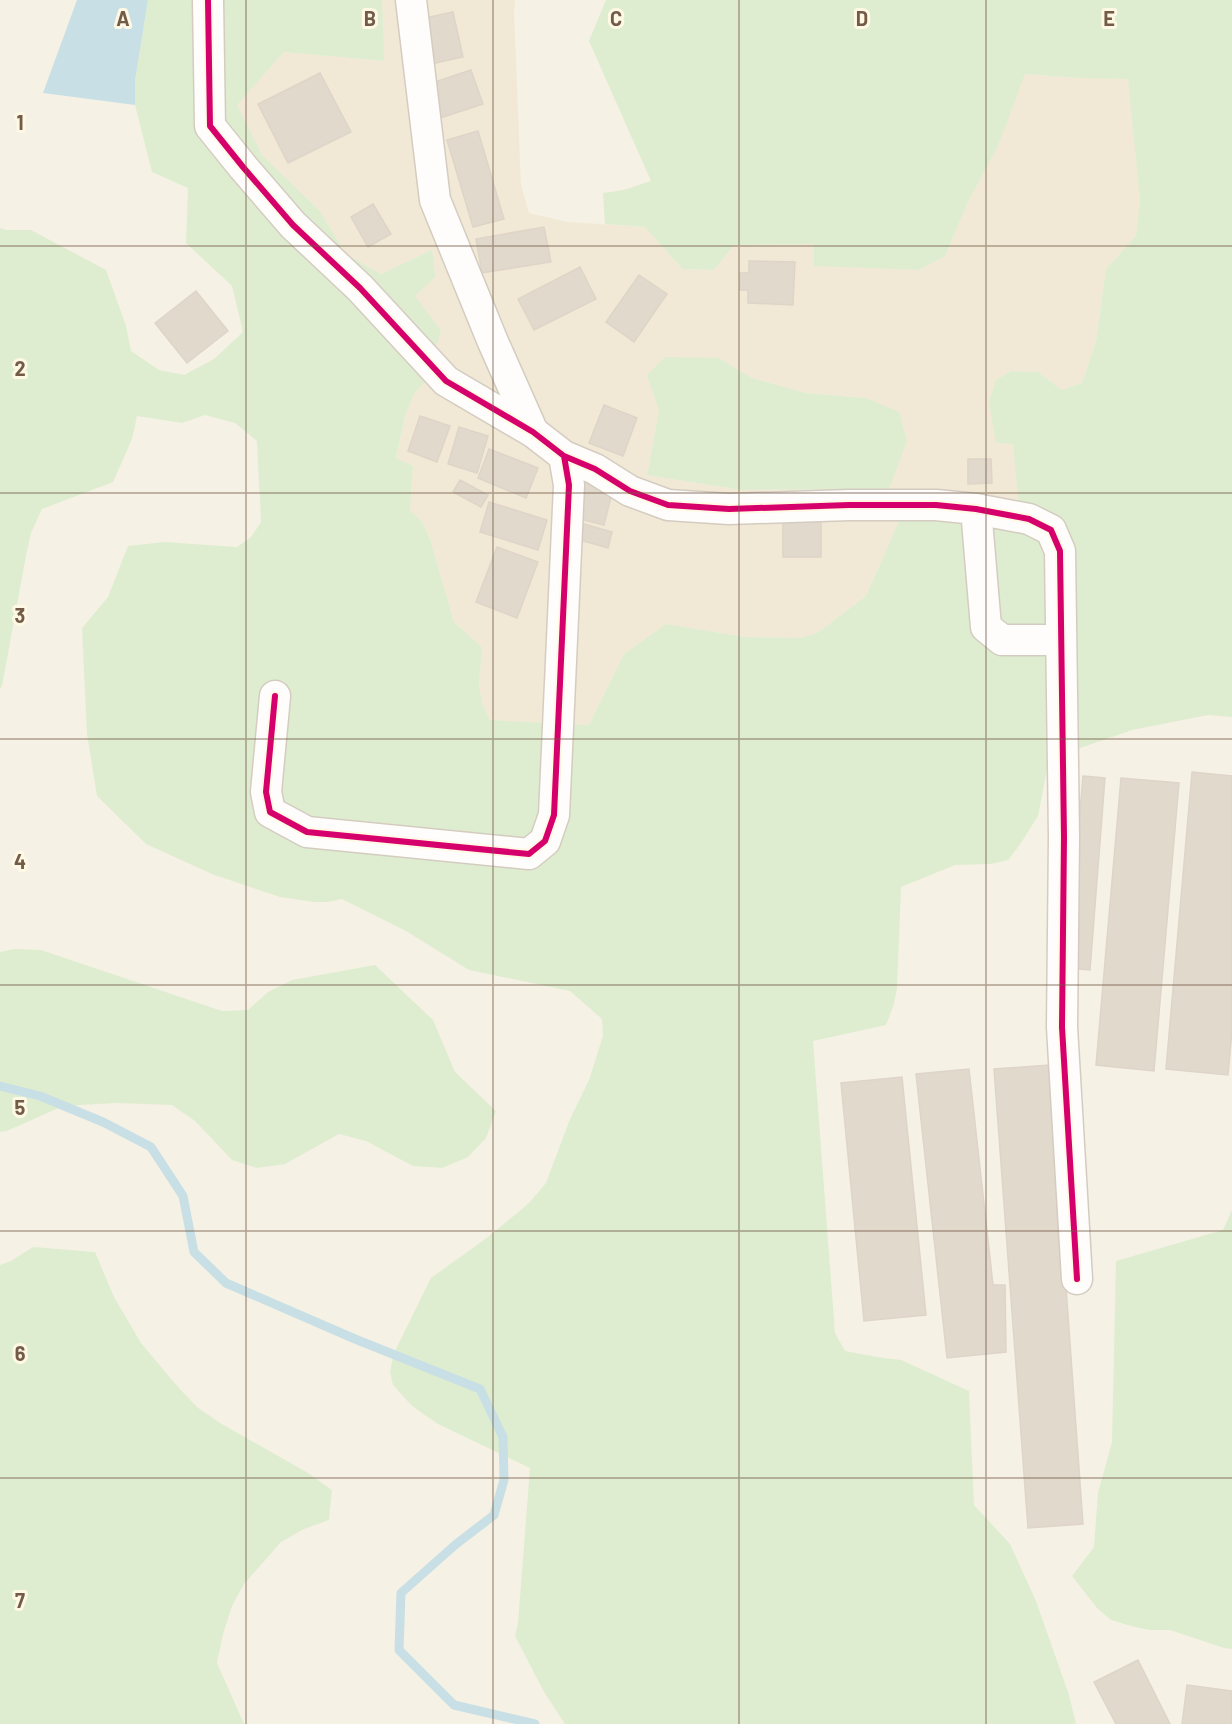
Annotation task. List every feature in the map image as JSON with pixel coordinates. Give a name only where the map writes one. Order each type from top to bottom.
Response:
[{"type":"street","points":[[208,0],[210,126],[243,168],[294,225],[360,288],[446,381],[533,432],[564,456],[595,469],[630,491],[668,505],[729,509],[936,505],[976,509],[1029,519],[1051,530],[1060,551],[1064,837],[1062,1027],[1077,1279]]},
{"type":"street","points":[[411,0],[435,200],[493,342],[533,432]]},
{"type":"street","points":[[275,696],[266,792],[270,812],[307,832],[529,854],[545,841],[554,815],[569,484],[564,456]]},
{"type":"street","points":[[976,509],[986,627],[1002,640],[1061,640]]},
{"type":"shaded area","points":[[382,0],[515,0],[521,185],[529,213],[567,222],[645,227],[682,269],[714,270],[734,245],[814,244],[814,265],[919,270],[945,256],[968,202],[998,146],[1024,74],[1079,78],[1129,78],[1140,200],[1136,236],[1106,269],[1096,341],[1082,383],[1062,390],[1038,372],[1011,371],[996,380],[997,443],[1013,444],[1018,502],[899,521],[866,596],[817,633],[799,638],[745,637],[666,624],[624,654],[589,725],[490,720],[482,703],[479,685],[482,647],[454,622],[430,539],[423,523],[410,510],[413,466],[396,459],[405,416],[414,394],[424,383],[415,295],[432,250],[381,274],[346,254],[319,210],[262,155],[236,105],[284,52],[383,61]],"holes":[[[719,358],[752,378],[806,393],[866,398],[888,489],[741,490],[647,475],[659,410]]]},
{"type":"green space","points":[[148,0],[382,0],[384,61],[284,52],[237,105],[262,155],[319,210],[346,254],[381,274],[432,250],[435,277],[415,296],[441,331],[424,383],[414,394],[405,416],[396,458],[413,466],[410,510],[423,523],[430,539],[454,622],[482,647],[479,685],[482,703],[490,720],[589,725],[624,654],[666,624],[745,637],[799,638],[817,633],[866,596],[899,521],[1018,502],[1013,444],[996,443],[989,402],[996,380],[1011,371],[1038,372],[1062,390],[1082,383],[1096,341],[1106,269],[1136,236],[1140,200],[1128,79],[1025,74],[998,146],[968,202],[945,256],[919,270],[814,266],[814,244],[734,245],[714,270],[682,269],[645,227],[605,224],[603,193],[624,190],[651,181],[589,41],[606,0],[1232,0],[1232,717],[1208,715],[1132,730],[1049,759],[1038,816],[1008,860],[991,864],[955,865],[901,887],[897,989],[886,1025],[813,1041],[835,1333],[845,1351],[901,1360],[969,1391],[974,1505],[1010,1544],[1036,1601],[1069,1695],[1076,1724],[565,1724],[544,1692],[515,1636],[518,1623],[530,1468],[438,1424],[412,1406],[393,1385],[390,1372],[394,1353],[431,1278],[488,1237],[528,1204],[546,1183],[570,1119],[589,1080],[603,1036],[602,1019],[570,991],[469,970],[406,931],[342,899],[314,902],[280,897],[212,874],[146,844],[97,796],[87,734],[82,628],[108,597],[128,546],[164,542],[237,547],[251,537],[261,522],[257,441],[235,423],[205,415],[182,423],[137,416],[132,439],[113,482],[42,509],[31,533],[0,689],[0,228],[31,230],[106,270],[126,326],[131,351],[159,370],[184,375],[214,359],[243,332],[232,286],[186,243],[188,188],[152,172],[135,105],[135,81]]},
{"type":"green space","points":[[665,357],[719,358],[752,378],[806,393],[866,398],[899,412],[907,441],[889,489],[741,490],[647,475],[659,410],[647,375]]},
{"type":"green space","points":[[14,949],[41,950],[222,1011],[248,1010],[268,992],[292,980],[375,965],[433,1020],[455,1072],[496,1111],[486,1138],[468,1157],[442,1168],[413,1166],[366,1141],[339,1134],[285,1164],[257,1168],[232,1160],[195,1121],[172,1105],[116,1103],[63,1106],[0,1132],[0,952]]},
{"type":"green space","points":[[1232,1210],[1232,1649],[1170,1630],[1149,1630],[1111,1620],[1097,1608],[1072,1576],[1094,1547],[1098,1493],[1112,1442],[1116,1261],[1223,1230]]},
{"type":"green space","points":[[33,1247],[95,1252],[114,1297],[141,1343],[197,1407],[220,1423],[308,1473],[332,1490],[329,1520],[304,1529],[281,1542],[244,1584],[232,1606],[217,1663],[244,1724],[0,1724],[0,1265]]},
{"type":"water","points":[[77,0],[148,0],[135,81],[135,105],[43,93]]},
{"type":"building","points":[[453,12],[463,57],[426,65],[416,20]]},
{"type":"building","points":[[471,70],[483,104],[437,119],[426,85]]},
{"type":"building","points":[[320,73],[351,132],[288,163],[258,104]]},
{"type":"building","points":[[478,131],[504,219],[473,227],[447,140]]},
{"type":"building","points":[[373,204],[391,234],[368,247],[351,217]]},
{"type":"building","points":[[544,227],[551,262],[482,273],[476,239]]},
{"type":"building","points":[[749,261],[795,262],[793,305],[748,303],[748,290],[740,290],[740,273],[749,273]]},
{"type":"building","points":[[580,267],[596,299],[534,330],[518,299]]},
{"type":"building","points":[[639,275],[667,294],[634,342],[606,322]]},
{"type":"building","points":[[196,291],[228,331],[187,363],[155,323]]},
{"type":"building","points":[[604,405],[637,418],[623,456],[589,443]]},
{"type":"building","points":[[420,416],[450,426],[437,462],[408,451]]},
{"type":"building","points":[[459,427],[488,436],[477,473],[448,464]]},
{"type":"building","points":[[489,449],[538,468],[526,498],[478,478]]},
{"type":"building","points":[[968,459],[991,459],[992,483],[968,484]]},
{"type":"building","points":[[460,480],[488,495],[481,507],[453,492]]},
{"type":"building","points":[[585,482],[613,489],[604,525],[576,518]]},
{"type":"building","points":[[489,502],[547,520],[538,550],[480,532]]},
{"type":"building","points":[[783,517],[821,517],[821,557],[783,557]]},
{"type":"building","points":[[584,524],[612,532],[608,548],[580,540]]},
{"type":"building","points":[[497,547],[538,562],[517,618],[476,602]]},
{"type":"building","points":[[1192,772],[1232,776],[1232,1030],[1228,1075],[1166,1069]]},
{"type":"building","points":[[1083,776],[1105,778],[1090,970],[1067,968]]},
{"type":"building","points":[[1121,778],[1179,783],[1154,1071],[1096,1065]]},
{"type":"building","points":[[1050,1065],[1083,1524],[1028,1528],[994,1069]]},
{"type":"building","points":[[969,1069],[993,1285],[1005,1285],[1006,1352],[947,1358],[916,1074]]},
{"type":"building","points":[[902,1077],[926,1315],[864,1321],[841,1083]]},
{"type":"building","points":[[1138,1660],[1170,1724],[1116,1724],[1094,1682]]},
{"type":"building","points":[[1187,1685],[1232,1691],[1232,1724],[1182,1724]]},
{"type":"waterway","points":[[0,1086],[40,1096],[103,1122],[151,1147],[183,1196],[194,1252],[226,1283],[355,1339],[480,1389],[503,1437],[504,1480],[494,1515],[455,1545],[401,1593],[399,1650],[454,1705],[535,1724]]},
{"type":"cycle path","points":[[208,0],[210,126],[293,225],[360,288],[446,381],[533,432],[564,456],[569,485],[554,815],[545,841],[529,854],[307,832],[270,812],[266,792],[275,696]]},
{"type":"cycle path","points":[[564,456],[595,469],[630,491],[668,505],[729,509],[936,505],[976,509],[1029,519],[1051,530],[1060,551],[1064,837],[1062,1027],[1077,1279]]}]
